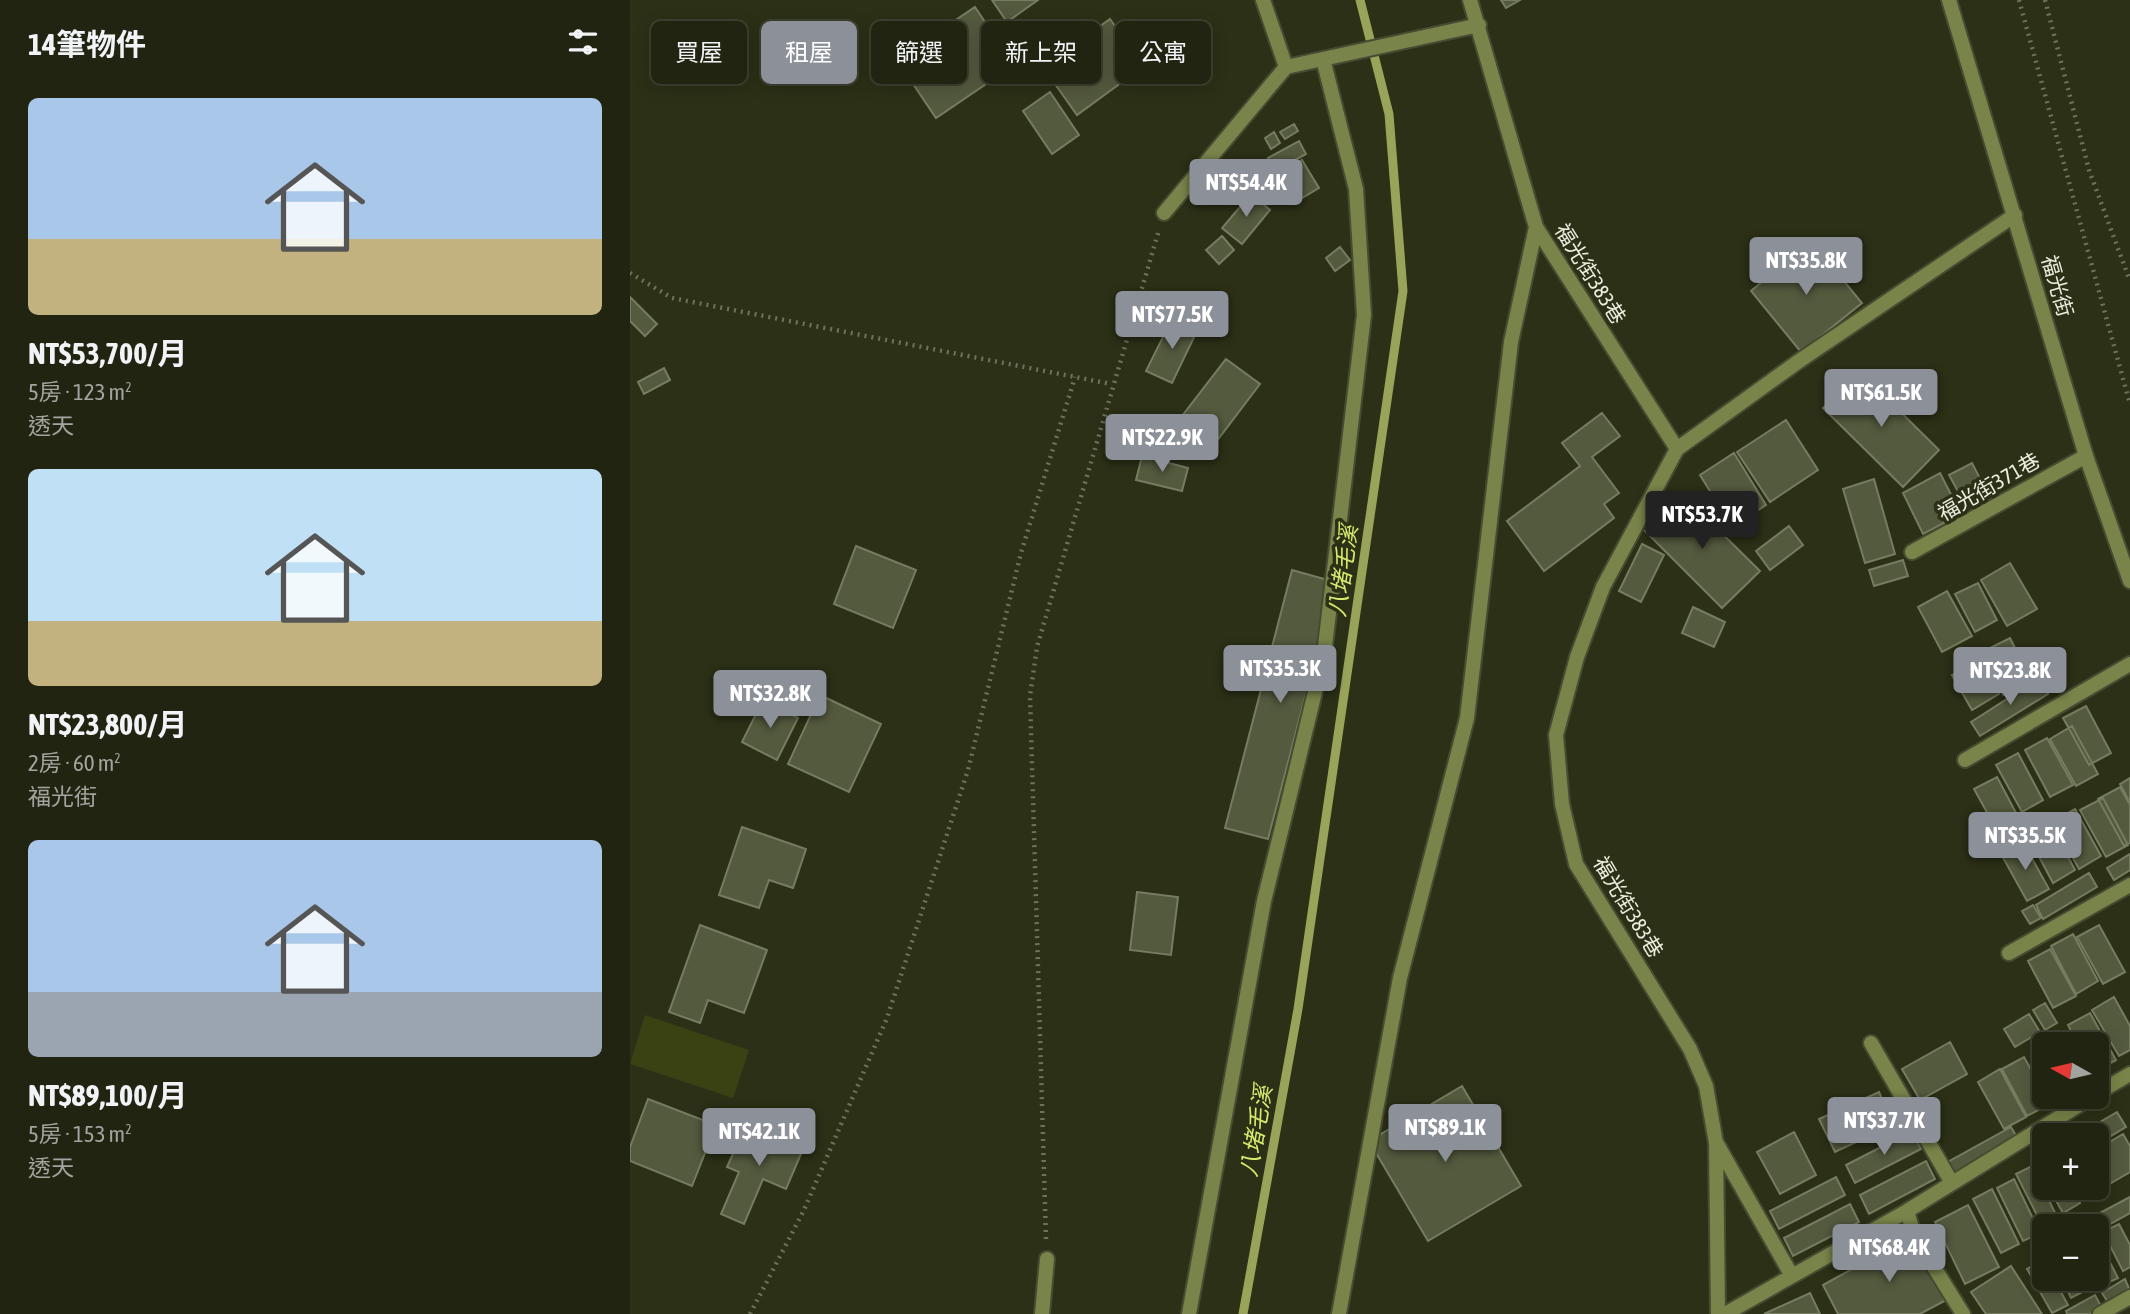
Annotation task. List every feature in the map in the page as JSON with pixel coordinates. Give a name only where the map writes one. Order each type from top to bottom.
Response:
[{"type":"street","points":[[1263,0],[1286,67]]},
{"type":"street","name":"福光街383巷","points":[[1470,0],[1536,227],[1677,449]]},
{"type":"street","name":"福光街","points":[[1949,0],[2086,456],[2130,581]]},
{"type":"street","points":[[1164,213],[1286,67],[1479,24]]},
{"type":"street","points":[[1189,1314],[1264,901],[1324,654],[1364,315],[1356,188],[1322,59]]},
{"type":"street","name":"福光街383巷","points":[[1718,1314],[1716,1143],[1706,1086],[1690,1049],[1576,864],[1562,804],[1556,735],[1577,657],[1603,587],[1677,449],[1799,361],[2015,215]]},
{"type":"street","points":[[1339,1314],[1399,978],[1467,718],[1511,342],[1536,227]]},
{"type":"street","name":"福光街371巷","points":[[1912,552],[2086,456]]},
{"type":"street","points":[[1965,760],[2130,664]]},
{"type":"street","points":[[2009,953],[2130,885]]},
{"type":"street","points":[[1871,1043],[1952,1183]]},
{"type":"street","points":[[2109,1086],[2130,1074]]},
{"type":"street","points":[[1725,1314],[1907,1211],[2071,1110]]},
{"type":"street","points":[[1716,1143],[1792,1276]]},
{"type":"street","points":[[1907,1211],[1914,1235],[1964,1314]]},
{"type":"street","points":[[1042,1314],[1046,1259]]},
{"type":"street","points":[[2100,1314],[2130,1297]]},
{"type":"path","points":[[2019,0],[2130,404]]},
{"type":"path","points":[[2045,0],[2089,170],[2130,281]]},
{"type":"path","points":[[1046,1259],[1030,696],[1037,647],[1111,384],[1164,213]]},
{"type":"path","points":[[630,273],[673,298],[1111,384]]},
{"type":"path","points":[[750,1314],[804,1210],[887,1018],[968,770],[1021,553],[1075,377]]},
{"type":"green space","points":[[645,1015],[749,1050],[733,1098],[630,1064]]},
{"type":"building","points":[[992,0],[1038,0],[1008,21]]},
{"type":"building","points":[[1501,0],[1520,0],[1506,8]]},
{"type":"building","points":[[975,7],[984,21],[981,21],[981,84],[986,84],[936,118],[913,84],[967,84],[967,21],[954,21]]},
{"type":"building","points":[[1110,19],[1115,26],[1115,84],[1119,84],[1077,115],[1055,84],[1101,84],[1101,25]]},
{"type":"building","points":[[1050,92],[1079,135],[1052,154],[1023,111]]},
{"type":"building","points":[[1294,124],[1298,131],[1285,139],[1280,132]]},
{"type":"building","points":[[1274,132],[1280,143],[1271,149],[1265,138]]},
{"type":"building","points":[[1299,141],[1306,154],[1275,171],[1268,158]]},
{"type":"building","points":[[1302,160],[1319,188],[1292,204],[1276,176]]},
{"type":"building","points":[[1267,180],[1275,187],[1266,199],[1257,192]]},
{"type":"building","points":[[1251,194],[1270,210],[1242,244],[1222,228]]},
{"type":"building","points":[[1222,236],[1234,250],[1219,264],[1206,250]]},
{"type":"building","points":[[1811,241],[1862,303],[1801,352],[1751,291]]},
{"type":"building","points":[[1340,247],[1350,260],[1335,271],[1326,258]]},
{"type":"building","points":[[630,297],[657,324],[645,336],[630,321]]},
{"type":"building","points":[[1172,319],[1197,331],[1172,383],[1146,371]]},
{"type":"building","points":[[1226,359],[1260,384],[1216,442],[1182,416]]},
{"type":"building","points":[[664,368],[670,380],[644,394],[638,382]]},
{"type":"building","points":[[1859,371],[1939,450],[1903,487],[1823,408]]},
{"type":"building","points":[[1602,413],[1620,436],[1592,457],[1619,493],[1604,504],[1614,518],[1544,571],[1507,521],[1580,466],[1562,443]]},
{"type":"building","points":[[1786,420],[1818,470],[1770,502],[1737,452]]},
{"type":"building","points":[[1734,453],[1766,505],[1732,527],[1700,475]]},
{"type":"building","points":[[1142,456],[1188,468],[1182,491],[1136,480]]},
{"type":"building","points":[[1972,463],[1989,496],[1967,508],[1949,475]]},
{"type":"building","points":[[1940,473],[1961,514],[1923,534],[1903,493]]},
{"type":"building","points":[[1874,479],[1895,554],[1865,563],[1843,489]]},
{"type":"building","points":[[1682,494],[1760,571],[1722,608],[1645,531]]},
{"type":"building","points":[[1789,526],[1803,545],[1770,570],[1756,551]]},
{"type":"building","points":[[1642,544],[1664,555],[1641,602],[1619,591]]},
{"type":"building","points":[[856,546],[916,570],[893,628],[834,604]]},
{"type":"building","points":[[1903,560],[1908,576],[1874,586],[1869,570]]},
{"type":"building","points":[[2010,563],[2037,609],[2007,626],[1981,580]]},
{"type":"building","points":[[1292,570],[1335,582],[1268,839],[1225,828]]},
{"type":"building","points":[[1978,583],[1997,620],[1975,632],[1955,594]]},
{"type":"building","points":[[1947,591],[1972,636],[1942,652],[1918,607]]},
{"type":"building","points":[[1693,607],[1725,622],[1714,647],[1682,633]]},
{"type":"building","points":[[2010,638],[2031,680],[2003,695],[1982,652]]},
{"type":"building","points":[[1979,659],[1999,694],[1972,710],[1952,675]]},
{"type":"building","points":[[2038,679],[2048,694],[1980,736],[1971,722]]},
{"type":"building","points":[[820,695],[881,724],[849,792],[788,764]]},
{"type":"building","points":[[763,700],[798,718],[777,760],[742,742]]},
{"type":"building","points":[[2086,706],[2111,753],[2089,765],[2063,718]]},
{"type":"building","points":[[2072,726],[2098,774],[2076,786],[2050,739]]},
{"type":"building","points":[[2047,738],[2073,785],[2050,797],[2025,750]]},
{"type":"building","points":[[2018,753],[2043,800],[2022,812],[1996,765]]},
{"type":"building","points":[[1997,777],[2022,824],[2000,836],[1974,789]]},
{"type":"building","points":[[2130,778],[2130,803],[2120,784]]},
{"type":"building","points":[[2120,787],[2130,805],[2130,843],[2124,846],[2098,799]]},
{"type":"building","points":[[2103,798],[2128,845],[2106,857],[2080,810]]},
{"type":"building","points":[[2075,809],[2101,856],[2079,869],[2053,821]]},
{"type":"building","points":[[2050,823],[2075,870],[2053,883],[2028,836]]},
{"type":"building","points":[[742,827],[806,849],[793,888],[769,880],[759,908],[719,895]]},
{"type":"building","points":[[2023,842],[2049,889],[2027,901],[2001,854]]},
{"type":"building","points":[[2130,854],[2130,870],[2114,880],[2107,868]]},
{"type":"building","points":[[2089,873],[2097,887],[2043,919],[2036,905]]},
{"type":"building","points":[[1137,892],[1178,897],[1171,955],[1130,950]]},
{"type":"building","points":[[2033,905],[2041,918],[2030,924],[2022,911]]},
{"type":"building","points":[[700,925],[767,950],[744,1013],[708,1000],[700,1023],[669,1012]]},
{"type":"building","points":[[2099,925],[2125,972],[2103,984],[2077,937]]},
{"type":"building","points":[[2073,934],[2098,981],[2076,994],[2051,946]]},
{"type":"building","points":[[2050,949],[2076,996],[2053,1008],[2028,961]]},
{"type":"building","points":[[2114,997],[2130,1026],[2130,1050],[2119,1056],[2109,1039],[2109,1032],[2105,1032],[2092,1010]]},
{"type":"building","points":[[2045,1003],[2057,1023],[2045,1030],[2033,1010]]},
{"type":"building","points":[[2090,1013],[2101,1032],[2072,1032],[2068,1025]]},
{"type":"building","points":[[2029,1014],[2040,1032],[2032,1032],[2032,1037],[2015,1047],[2004,1029]]},
{"type":"building","points":[[1950,1042],[1967,1074],[1920,1100],[1902,1069]]},
{"type":"building","points":[[2109,1047],[2116,1060],[2109,1064]]},
{"type":"building","points":[[2024,1057],[2032,1071],[2032,1110],[2038,1110],[2027,1116],[2002,1069]]},
{"type":"building","points":[[2000,1069],[2026,1117],[2004,1129],[1978,1082]]},
{"type":"building","points":[[1462,1086],[1521,1186],[1428,1241],[1369,1141]]},
{"type":"building","points":[[1879,1092],[1893,1125],[1835,1152],[1819,1119]]},
{"type":"building","points":[[648,1099],[716,1125],[692,1186],[630,1161],[630,1147]]},
{"type":"building","points":[[2117,1112],[2126,1127],[2109,1137],[2109,1123],[2098,1123]]},
{"type":"building","points":[[747,1122],[804,1147],[786,1189],[763,1179],[744,1224],[721,1214],[739,1172],[727,1167]]},
{"type":"building","points":[[2011,1127],[2021,1144],[1956,1181],[1946,1163]]},
{"type":"building","points":[[1912,1131],[1921,1149],[1855,1183],[1846,1165]]},
{"type":"building","points":[[1794,1132],[1816,1175],[1780,1194],[1757,1152]]},
{"type":"building","points":[[2123,1134],[2130,1146],[2130,1172],[2109,1184],[2109,1142]]},
{"type":"building","points":[[1926,1161],[1935,1179],[1869,1214],[1860,1195]]},
{"type":"building","points":[[2032,1166],[2032,1200],[2049,1200],[2056,1214],[2036,1214],[2016,1174]]},
{"type":"building","points":[[1836,1177],[1845,1195],[1779,1229],[1770,1211]]},
{"type":"building","points":[[2014,1179],[2032,1216],[2032,1237],[2023,1241],[1997,1188]]},
{"type":"building","points":[[1992,1189],[2019,1244],[2001,1253],[1973,1199]]},
{"type":"building","points":[[2130,1197],[2130,1213],[2109,1225],[2109,1214],[2098,1214]]},
{"type":"building","points":[[2056,1200],[2078,1200],[2080,1203],[2063,1213]]},
{"type":"building","points":[[1850,1204],[1859,1222],[1793,1256],[1784,1238]]},
{"type":"building","points":[[1968,1205],[1999,1267],[1965,1284],[1935,1222]]},
{"type":"building","points":[[2119,1224],[2130,1245],[2130,1267],[2123,1271],[2109,1244],[2109,1229]]},
{"type":"building","points":[[1914,1235],[1948,1299],[1920,1314],[1838,1314],[1823,1285]]},
{"type":"building","points":[[2109,1260],[2118,1278],[2109,1282]]},
{"type":"building","points":[[2011,1266],[2042,1314],[1986,1314],[1971,1292]]},
{"type":"building","points":[[2125,1279],[2130,1291],[2109,1304],[2102,1293]]},
{"type":"building","points":[[2040,1291],[2060,1291],[2068,1305],[2052,1313]]},
{"type":"building","points":[[2068,1291],[2084,1291],[2071,1298]]},
{"type":"building","points":[[1810,1293],[1820,1314],[1764,1314]]},
{"type":"building","points":[[2095,1295],[2102,1308],[2090,1314],[2067,1314],[2066,1311]]},
{"type":"waterway","name":"八堵毛溪","points":[[1243,1314],[1298,1009],[1403,291],[1389,114],[1360,0]]}]
